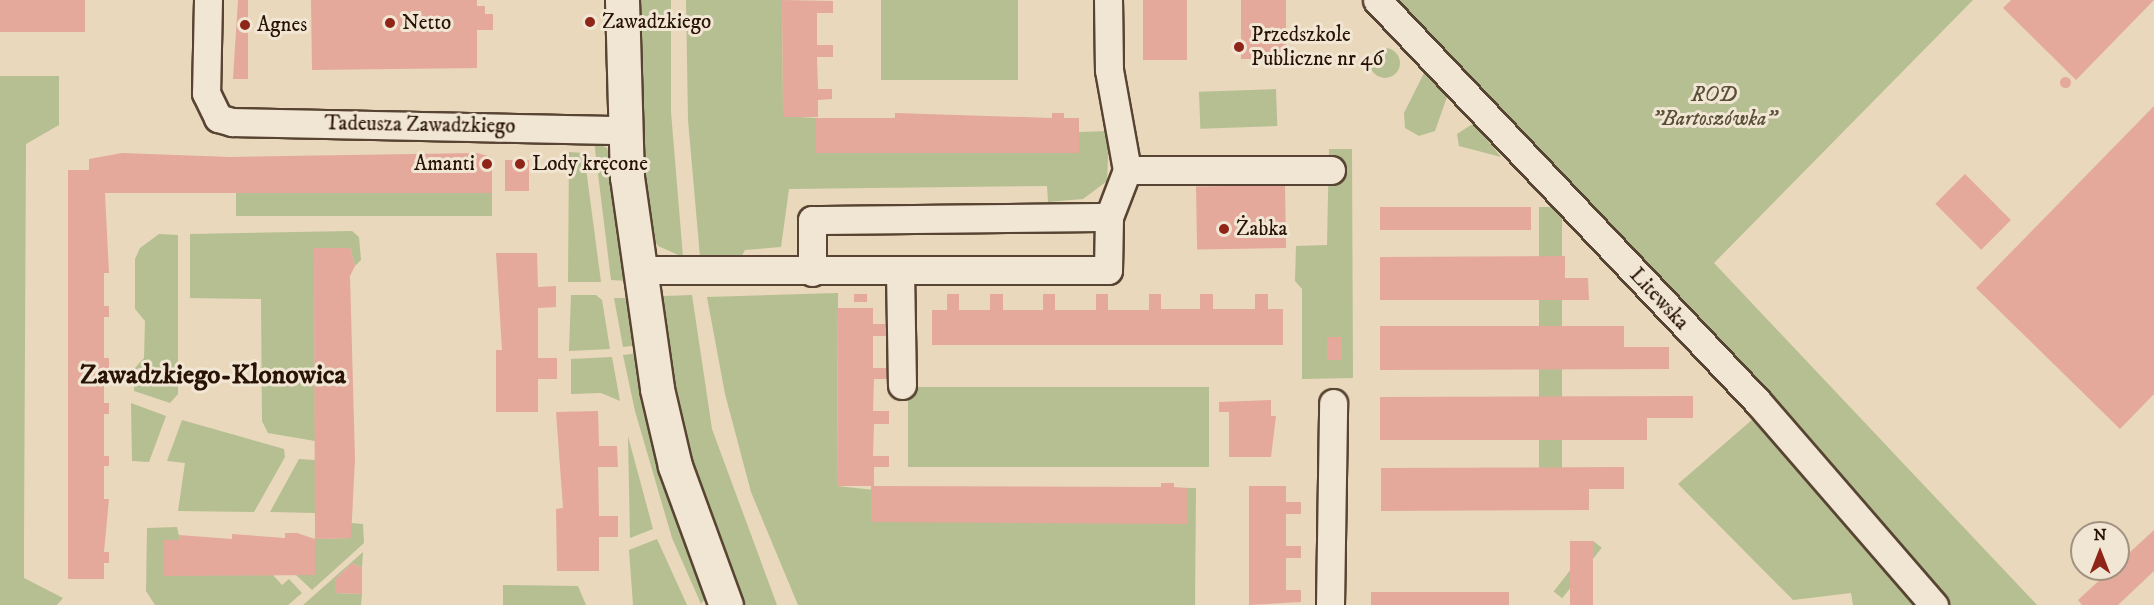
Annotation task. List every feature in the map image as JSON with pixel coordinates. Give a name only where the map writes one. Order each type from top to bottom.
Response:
[{"type":"street","name":"Tadeusza Zawadzkiego","points":[[208,0],[206,93],[218,118],[623,130]]},
{"type":"street","points":[[622,0],[623,130],[638,270],[667,438],[726,605]]},
{"type":"street","points":[[638,270],[812,272],[1108,270],[1109,217],[1127,170],[1109,70],[1108,0]]},
{"type":"street","name":"Litewska","points":[[1377,0],[1758,402],[1934,605]]},
{"type":"street","points":[[1127,170],[1331,170]]},
{"type":"street","points":[[812,272],[812,220],[1109,217]]},
{"type":"street","points":[[900,271],[902,386]]},
{"type":"street","points":[[1330,605],[1333,403]]},
{"type":"green space","points":[[636,0],[671,0],[671,112],[683,257],[658,246],[646,229]]},
{"type":"green space","points":[[686,0],[782,0],[783,116],[816,118],[817,153],[1079,153],[1079,132],[1109,131],[1107,181],[1083,199],[1048,202],[1047,186],[789,189],[781,247],[745,250],[741,257],[700,257],[688,120]]},
{"type":"green space","points":[[881,0],[1018,0],[1018,80],[881,80]]},
{"type":"green space","name":"ROD \"Bartoszówka\"","points":[[1386,0],[1973,0],[1714,263],[2037,605],[1944,605]]},
{"type":"green space","points":[[1385,48],[1396,52],[1400,63],[1396,74],[1385,78],[1374,74],[1370,63],[1374,52]]},
{"type":"green space","points":[[1426,69],[1448,94],[1435,131],[1419,136],[1405,128],[1404,113]]},
{"type":"green space","points":[[0,76],[59,76],[59,125],[26,144],[24,542],[24,578],[63,598],[57,605],[0,605]]},
{"type":"green space","points":[[1276,89],[1277,126],[1200,129],[1199,92]]},
{"type":"green space","points":[[1474,123],[1501,157],[1459,146],[1457,134]]},
{"type":"green space","points":[[594,141],[607,148],[611,159],[628,281],[611,280]]},
{"type":"green space","points":[[1329,149],[1352,149],[1353,378],[1302,379],[1302,289],[1295,281],[1296,246],[1327,245]]},
{"type":"green space","points":[[569,152],[584,153],[601,282],[568,282]]},
{"type":"green space","points":[[236,193],[492,193],[492,216],[236,216]]},
{"type":"green space","points":[[1539,207],[1562,207],[1562,484],[1539,484]]},
{"type":"green space","points":[[352,231],[359,237],[361,260],[355,266],[350,248],[314,248],[315,441],[268,433],[262,421],[261,299],[190,298],[190,234]]},
{"type":"green space","points":[[159,234],[178,235],[178,394],[170,403],[134,391],[135,368],[144,358],[145,321],[135,309],[135,259],[140,248]]},
{"type":"green space","points":[[838,293],[837,486],[1188,524],[1188,488],[1196,488],[1195,605],[798,605],[751,492],[725,394],[707,297]]},
{"type":"green space","points":[[571,295],[596,295],[602,300],[610,349],[569,351]]},
{"type":"green space","points":[[692,295],[712,429],[777,605],[738,605],[684,457],[658,306],[663,296]]},
{"type":"green space","points":[[614,298],[631,298],[638,345],[623,347]]},
{"type":"green space","points":[[639,353],[706,598],[701,604],[672,538],[635,411],[623,355]]},
{"type":"green space","points":[[612,357],[620,401],[601,393],[571,394],[571,359]]},
{"type":"green space","points":[[908,387],[1209,387],[1209,467],[908,467]]},
{"type":"green space","points":[[131,403],[166,416],[149,462],[132,461]]},
{"type":"green space","points":[[1753,419],[1923,605],[1853,605],[1851,593],[1793,600],[1678,484]]},
{"type":"green space","points":[[182,420],[284,449],[285,457],[254,512],[178,511],[185,463],[167,461]]},
{"type":"green space","points":[[628,436],[653,529],[630,538]]},
{"type":"green space","points":[[299,459],[315,460],[315,513],[270,512]]},
{"type":"green space","points":[[351,523],[363,524],[364,543],[312,590],[296,575],[315,575],[315,539],[350,538]]},
{"type":"green space","points":[[177,527],[180,540],[164,540],[273,575],[282,585],[289,579],[302,593],[288,605],[155,605],[146,591],[147,528]]},
{"type":"green space","points":[[657,539],[687,605],[633,605],[629,550]]},
{"type":"green space","points":[[1593,541],[1602,548],[1562,598],[1554,591]]},
{"type":"green space","points":[[363,552],[362,568],[352,563],[335,580],[335,593],[362,594],[361,605],[303,605]]},
{"type":"green space","points":[[503,585],[578,586],[586,605],[503,605]]},
{"type":"building","points":[[0,0],[85,0],[85,32],[0,32]]},
{"type":"building","points":[[238,0],[248,0],[248,79],[233,79]]},
{"type":"building","points":[[311,0],[477,0],[477,6],[485,6],[485,14],[493,14],[493,30],[477,30],[477,68],[312,70]]},
{"type":"building","points":[[782,0],[833,1],[833,13],[817,13],[817,45],[833,45],[833,57],[817,57],[818,89],[832,89],[832,99],[818,100],[818,117],[783,117]]},
{"type":"building","points":[[1143,0],[1187,0],[1187,60],[1143,60]]},
{"type":"building","points":[[1241,0],[1286,0],[1286,59],[1241,59]]},
{"type":"building","points":[[2011,0],[2154,0],[2076,80],[2003,8]]},
{"type":"building","points":[[2065,77],[2069,78],[2069,86],[2065,87],[2061,86],[2060,82],[2061,78]]},
{"type":"building","points":[[2154,106],[2154,394],[2120,429],[1976,288]]},
{"type":"building","points":[[895,113],[1052,118],[1052,113],[1064,113],[1064,118],[1079,118],[1079,153],[816,153],[816,118],[895,118]]},
{"type":"building","points":[[122,153],[230,157],[477,153],[492,157],[492,193],[105,193],[109,273],[104,273],[104,306],[109,306],[109,317],[104,317],[104,358],[109,358],[109,370],[104,370],[104,403],[109,403],[109,414],[104,414],[104,456],[109,456],[109,466],[104,466],[104,499],[109,499],[104,552],[109,552],[109,563],[104,563],[104,579],[68,579],[68,170],[89,170],[89,159]]},
{"type":"building","points":[[505,160],[529,160],[529,191],[505,191]]},
{"type":"building","points":[[1965,174],[2011,220],[1981,250],[1935,204]]},
{"type":"building","points":[[1285,185],[1286,248],[1197,250],[1196,187]]},
{"type":"building","points":[[1380,207],[1531,207],[1531,230],[1380,230]]},
{"type":"building","points":[[314,248],[350,248],[355,266],[350,276],[355,459],[351,538],[315,539]]},
{"type":"building","points":[[496,253],[537,253],[538,287],[556,286],[556,307],[538,308],[538,358],[557,358],[557,379],[538,379],[538,412],[496,412],[496,350],[502,350]]},
{"type":"building","points":[[1565,256],[1565,278],[1588,278],[1589,300],[1380,300],[1380,257]]},
{"type":"building","points":[[854,294],[867,294],[867,302],[854,302]]},
{"type":"building","points":[[947,294],[959,294],[959,310],[990,310],[990,294],[1003,294],[1003,310],[1043,310],[1043,294],[1055,294],[1055,310],[1096,310],[1096,294],[1108,294],[1108,310],[1149,310],[1149,294],[1161,294],[1161,309],[1200,309],[1200,294],[1213,294],[1213,309],[1255,309],[1255,294],[1268,294],[1268,309],[1283,309],[1283,345],[932,345],[932,310],[947,310]]},
{"type":"building","points":[[838,308],[873,308],[873,324],[889,324],[889,336],[873,336],[873,368],[888,368],[888,379],[874,379],[873,411],[889,411],[889,424],[874,424],[873,456],[889,456],[889,467],[874,467],[874,486],[1161,487],[1161,483],[1174,483],[1174,487],[1188,488],[1188,524],[871,522],[871,486],[837,486]]},
{"type":"building","points":[[1380,326],[1624,326],[1624,347],[1669,347],[1669,369],[1380,370]]},
{"type":"building","points":[[1327,337],[1342,337],[1342,360],[1327,360]]},
{"type":"building","points":[[1693,396],[1693,418],[1647,418],[1647,440],[1380,440],[1380,397]]},
{"type":"building","points":[[1271,400],[1271,416],[1276,416],[1271,457],[1229,457],[1229,412],[1219,412],[1219,402]]},
{"type":"building","points":[[598,411],[599,446],[617,446],[618,467],[598,467],[599,516],[618,516],[618,537],[599,537],[599,571],[557,571],[556,509],[563,508],[556,412]]},
{"type":"building","points":[[1624,467],[1624,489],[1589,489],[1589,510],[1381,511],[1381,468]]},
{"type":"building","points":[[1249,486],[1286,486],[1286,502],[1301,502],[1301,514],[1286,514],[1286,546],[1301,546],[1301,558],[1286,558],[1286,590],[1301,590],[1301,602],[1249,605]]},
{"type":"building","points":[[2154,530],[2154,571],[2118,605],[2082,605],[2078,600],[2099,581],[2130,581],[2130,552]]},
{"type":"building","points":[[285,533],[297,533],[315,539],[315,575],[164,576],[164,540],[180,540],[179,535],[232,539],[232,534],[285,538]]},
{"type":"building","points":[[1570,541],[1593,541],[1593,605],[1570,605]]},
{"type":"building","points":[[352,563],[362,568],[362,594],[335,593],[335,580]]},
{"type":"building","points":[[1371,592],[1509,592],[1509,605],[1371,605]]},
{"type":"place","name":"Zawadzkiego","points":[[590,22]]},
{"type":"place","name":"Netto","points":[[390,23]]},
{"type":"place","name":"Agnes","points":[[245,25]]},
{"type":"place","name":"Przedszkole Publiczne nr 46","points":[[1239,47]]},
{"type":"place","name":"Amanti","points":[[487,164]]},
{"type":"place","name":"Lody kręcone","points":[[520,164]]},
{"type":"place","name":"Żabka","points":[[1224,229]]},
{"type":"district","name":"Zawadzkiego-Klonowica","points":[[213,376]]}]
